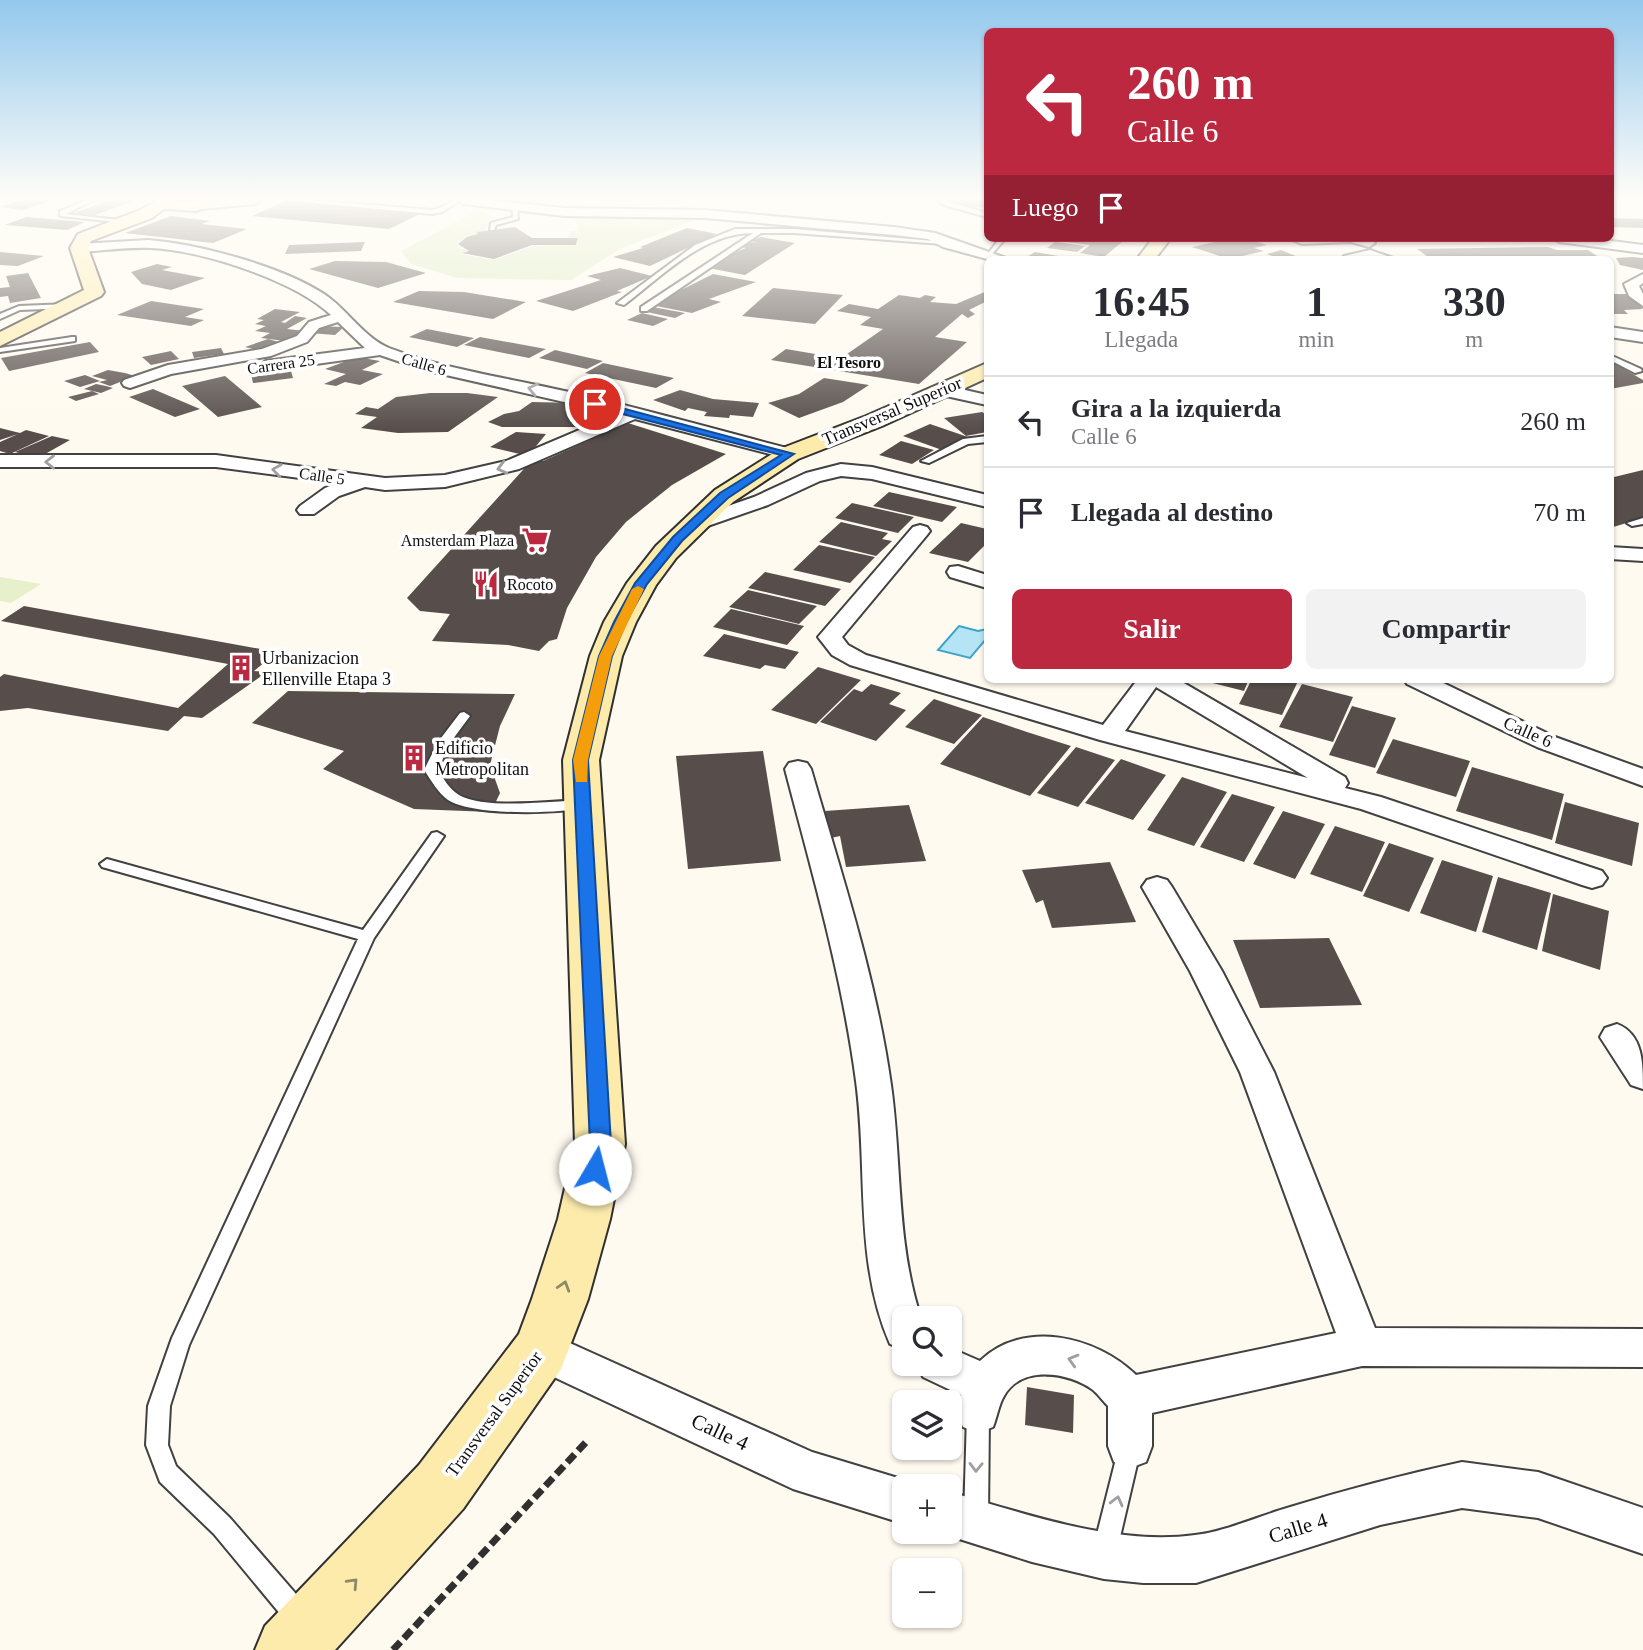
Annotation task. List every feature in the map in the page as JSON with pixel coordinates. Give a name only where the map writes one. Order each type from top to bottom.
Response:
[{"type":"main road","points":[[0,340],[94,292],[89,277]]},
{"type":"main road","name":"Transversal Superior","points":[[299,1640],[441,1487],[541,1350],[560,1299],[584,1219],[600,1144],[581,760],[606,656],[620,622],[642,583],[689,526],[724,496],[743,484],[785,473],[984,371]]},
{"type":"street","name":"Calle 6","points":[[280,277],[321,298],[381,351],[430,367],[572,397],[632,414],[785,473]]},
{"type":"street","points":[[1643,278],[1631,285],[1634,293],[1643,302]]},
{"type":"street","points":[[130,383],[168,370],[265,353],[302,339],[314,325],[340,317]]},
{"type":"street","points":[[1614,333],[1643,337]]},
{"type":"street","name":"Carrera 25","points":[[181,380],[381,351]]},
{"type":"street","points":[[943,390],[984,399]]},
{"type":"street","name":"Calle 5","points":[[0,461],[216,461],[385,485],[445,481],[512,466],[632,414]]},
{"type":"street","points":[[689,526],[785,473],[813,477],[841,470],[872,473],[984,500]]},
{"type":"street","points":[[307,510],[332,492],[363,481]]},
{"type":"street","points":[[920,531],[838,625],[830,637],[840,650],[858,660],[1109,735],[1371,803],[1592,878]]},
{"type":"street","points":[[1614,552],[1643,555]]},
{"type":"street","points":[[958,572],[984,581]]},
{"type":"street","points":[[1109,735],[1147,683]]},
{"type":"street","points":[[1167,683],[1371,803]]},
{"type":"street","name":"Calle 6","points":[[1424,683],[1546,741],[1643,778]]},
{"type":"street","points":[[798,769],[857,990],[875,1085],[879,1164],[895,1306]]},
{"type":"street","points":[[1157,887],[1206,971],[1257,1072],[1362,1347]]},
{"type":"street","points":[[1617,1037],[1643,1076]]},
{"type":"street","points":[[1129,1397],[1362,1347],[1643,1348]]},
{"type":"street","name":"Calle 4","points":[[541,1350],[809,1473],[892,1498]]},
{"type":"street","points":[[954,1376],[981,1398],[1003,1367],[1028,1357],[1055,1355],[1082,1362],[1108,1376],[1129,1397],[1132,1430],[1130,1446]]},
{"type":"street","name":"Calle 4","points":[[963,1519],[1104,1555],[1143,1559],[1196,1559],[1380,1502],[1462,1485],[1538,1495],[1643,1531]]},
{"type":"lane","points":[[621,303],[656,277]]},
{"type":"lane","points":[[644,309],[692,277]]},
{"type":"lane","points":[[26,327],[2,322],[1,315],[36,306],[68,306]]},
{"type":"lane","points":[[0,350],[72,339]]},
{"type":"lane","points":[[1614,359],[1638,371]]},
{"type":"lane","points":[[926,461],[966,441],[984,439]]},
{"type":"lane","points":[[464,716],[444,742],[431,770],[442,787],[457,800],[505,808],[583,804]]},
{"type":"lane","points":[[299,1640],[222,1526],[168,1474],[157,1446],[159,1406],[179,1345],[367,936],[437,836]]},
{"type":"lane","points":[[107,864],[367,936]]},
{"type":"lane","points":[[963,1519],[981,1398]]},
{"type":"lane","points":[[1104,1555],[1130,1446]]},
{"type":"path","points":[[393,1650],[588,1440]]},
{"type":"green space","points":[[454,277],[576,277],[571,280]]},
{"type":"green space","points":[[0,577],[41,584],[11,603],[0,601]]},
{"type":"water","points":[[959,626],[978,631],[984,630],[984,642],[970,658],[938,650]]},
{"type":"building","points":[[6,277],[30,277],[41,298],[10,303],[8,296],[0,297],[0,288],[10,287]]},
{"type":"building","points":[[136,277],[205,278],[171,290],[142,284]]},
{"type":"building","points":[[338,277],[413,277],[378,288]]},
{"type":"building","points":[[590,277],[650,277],[617,291],[622,292],[573,311],[536,301],[601,280]]},
{"type":"building","points":[[707,277],[729,277],[756,282],[709,299],[721,302],[692,313],[651,305]]},
{"type":"building","points":[[773,288],[843,295],[815,324],[742,316]]},
{"type":"building","points":[[419,291],[464,292],[526,302],[493,319],[393,302]]},
{"type":"building","points":[[984,292],[984,302],[969,310],[975,314],[968,318],[962,314],[935,337],[967,342],[919,384],[771,360],[786,349],[827,356],[847,354],[883,329],[860,325],[871,317],[837,311],[849,304],[878,309],[899,295],[920,298],[925,295],[936,297],[930,302],[956,304]]},
{"type":"building","points":[[1614,294],[1627,294],[1643,309],[1624,310],[1628,314],[1614,314]]},
{"type":"building","points":[[151,301],[204,309],[185,317],[204,320],[191,326],[117,315]]},
{"type":"building","points":[[653,307],[685,313],[675,318],[642,311]]},
{"type":"building","points":[[275,309],[300,312],[281,322],[285,323],[295,316],[307,318],[287,329],[305,331],[285,341],[261,338],[270,333],[255,331],[266,326],[255,324],[264,320],[257,319]]},
{"type":"building","points":[[642,313],[668,319],[653,326],[627,320]]},
{"type":"building","points":[[315,326],[344,327],[335,335],[309,333]]},
{"type":"building","points":[[427,329],[474,338],[457,347],[409,337]]},
{"type":"building","points":[[480,337],[546,349],[529,358],[464,345]]},
{"type":"building","points":[[268,339],[279,342],[257,350],[245,347]]},
{"type":"building","points":[[90,342],[99,352],[9,371],[1,358]]},
{"type":"building","points":[[221,348],[224,354],[194,358],[192,352]]},
{"type":"building","points":[[555,350],[603,361],[587,369],[539,358]]},
{"type":"building","points":[[171,351],[179,359],[151,365],[142,357]]},
{"type":"building","points":[[357,357],[380,361],[362,370],[383,374],[360,385],[345,382],[336,386],[324,384],[346,374],[325,369]]},
{"type":"building","points":[[603,363],[674,378],[656,388],[585,373]]},
{"type":"building","points":[[1614,363],[1643,380],[1643,383],[1614,388]]},
{"type":"building","points":[[289,364],[293,378],[253,383],[250,369]]},
{"type":"building","points":[[108,370],[135,376],[110,386],[99,382],[107,380],[92,376]]},
{"type":"building","points":[[85,375],[100,381],[80,387],[64,381]]},
{"type":"building","points":[[225,376],[262,407],[218,417],[182,386]]},
{"type":"building","points":[[824,378],[869,385],[843,402],[799,418],[768,403],[799,394]]},
{"type":"building","points":[[96,384],[113,388],[101,393],[84,389]]},
{"type":"building","points":[[153,389],[200,409],[175,417],[129,397]]},
{"type":"building","points":[[680,390],[713,399],[759,403],[753,417],[730,415],[729,418],[704,416],[707,412],[688,408],[685,411],[653,400]]},
{"type":"building","points":[[92,391],[99,394],[76,401],[68,397]]},
{"type":"building","points":[[467,393],[498,397],[448,432],[398,433],[361,428],[377,417],[355,414],[366,407],[378,409],[396,397]]},
{"type":"building","points":[[532,402],[579,403],[606,411],[575,427],[502,427],[488,422],[504,414],[519,411]]},
{"type":"building","points":[[982,412],[984,433],[966,436],[944,418]]},
{"type":"building","name":"Amsterdam Plaza","points":[[628,423],[726,454],[672,485],[626,522],[596,557],[567,608],[557,639],[549,641],[539,651],[508,645],[432,641],[450,614],[420,611],[407,598],[531,461],[543,461]]},
{"type":"building","points":[[930,424],[968,437],[942,450],[903,436]]},
{"type":"building","points":[[0,428],[20,433],[26,430],[49,436],[10,454],[0,451],[0,442],[18,434],[0,440]]},
{"type":"building","points":[[516,432],[546,434],[528,456],[490,447]]},
{"type":"building","points":[[52,436],[70,440],[38,458],[15,452]]},
{"type":"building","points":[[901,441],[934,450],[912,464],[879,455]]},
{"type":"building","points":[[1643,470],[1643,518],[1614,527],[1614,477]]},
{"type":"building","points":[[889,492],[957,507],[942,522],[873,506]]},
{"type":"building","points":[[852,503],[914,517],[898,533],[835,518]]},
{"type":"building","points":[[841,522],[888,533],[882,539],[892,541],[876,556],[819,542]]},
{"type":"building","points":[[961,523],[984,528],[984,546],[968,562],[929,553]]},
{"type":"building","points":[[819,545],[875,557],[850,583],[793,570]]},
{"type":"building","points":[[765,572],[841,589],[825,606],[748,588]]},
{"type":"building","points":[[748,590],[817,606],[799,624],[729,607]]},
{"type":"building","name":"Urbanizacion Ellenville Etapa 3","points":[[24,606],[277,652],[254,671],[267,672],[202,718],[184,716],[168,731],[28,708],[0,711],[0,677],[4,674],[178,708],[228,664],[1,621]]},
{"type":"building","points":[[731,609],[804,626],[787,645],[713,627]]},
{"type":"building","points":[[724,634],[799,652],[785,669],[765,665],[760,669],[703,656]]},
{"type":"building","points":[[818,667],[861,680],[816,724],[771,710]]},
{"type":"building","points":[[1213,683],[1247,683],[1244,691]]},
{"type":"building","points":[[1250,683],[1297,683],[1282,715],[1239,704]]},
{"type":"building","points":[[871,684],[901,693],[889,704],[906,710],[876,741],[820,722],[854,689],[862,692]]},
{"type":"building","points":[[1302,684],[1353,697],[1333,742],[1279,727]]},
{"type":"building","name":"Edificio Metropolitan","points":[[288,691],[515,694],[500,726],[490,765],[500,793],[491,812],[414,809],[323,769],[344,751],[252,723]]},
{"type":"building","points":[[934,699],[982,715],[954,744],[905,727]]},
{"type":"building","points":[[1352,706],[1396,718],[1375,768],[1329,755]]},
{"type":"building","points":[[983,717],[1071,746],[1030,796],[940,764]]},
{"type":"building","points":[[1393,739],[1470,761],[1456,797],[1376,773]]},
{"type":"building","points":[[1076,747],[1115,760],[1078,807],[1037,793]]},
{"type":"building","points":[[763,751],[781,861],[688,869],[676,756]]},
{"type":"building","points":[[1121,759],[1166,775],[1133,820],[1085,803]]},
{"type":"building","points":[[1472,767],[1564,794],[1552,840],[1456,811]]},
{"type":"building","points":[[1182,777],[1227,792],[1194,846],[1147,830]]},
{"type":"building","points":[[1232,794],[1275,807],[1244,862],[1200,847]]},
{"type":"building","points":[[1565,802],[1639,823],[1632,866],[1555,843]]},
{"type":"building","points":[[909,805],[926,861],[846,867],[840,836],[831,838],[825,811]]},
{"type":"building","points":[[1283,811],[1325,824],[1295,879],[1253,864]]},
{"type":"building","points":[[1335,826],[1385,842],[1362,892],[1310,874]]},
{"type":"building","points":[[1389,843],[1434,858],[1409,912],[1363,896]]},
{"type":"building","points":[[1442,860],[1493,876],[1476,932],[1420,913]]},
{"type":"building","points":[[1110,862],[1136,922],[1052,928],[1043,900],[1036,903],[1022,870]]},
{"type":"building","points":[[1498,877],[1551,893],[1537,950],[1482,932]]},
{"type":"building","points":[[1553,894],[1609,911],[1600,970],[1542,951]]},
{"type":"building","points":[[1329,938],[1362,1005],[1260,1008],[1233,940]]},
{"type":"building","points":[[1027,1387],[1074,1395],[1073,1433],[1025,1425]]},
{"type":"slow traffic","points":[[582,778],[581,760],[606,656],[638,589]]},
{"type":"place","name":"Amsterdam Plaza","points":[[535,540]]},
{"type":"place","name":"Rocoto","points":[[486,584]]},
{"type":"place","name":"Urbanizacion Ellenville Etapa 3","points":[[241,668]]},
{"type":"place","name":"Edificio Metropolitan","points":[[414,758]]},
{"type":"district","name":"El Tesoro","points":[[849,362]]},
{"type":"route","points":[[595,404],[789,454],[724,496],[677,539],[642,583],[620,622],[606,656],[581,760],[600,1144],[595,1169]]}]
